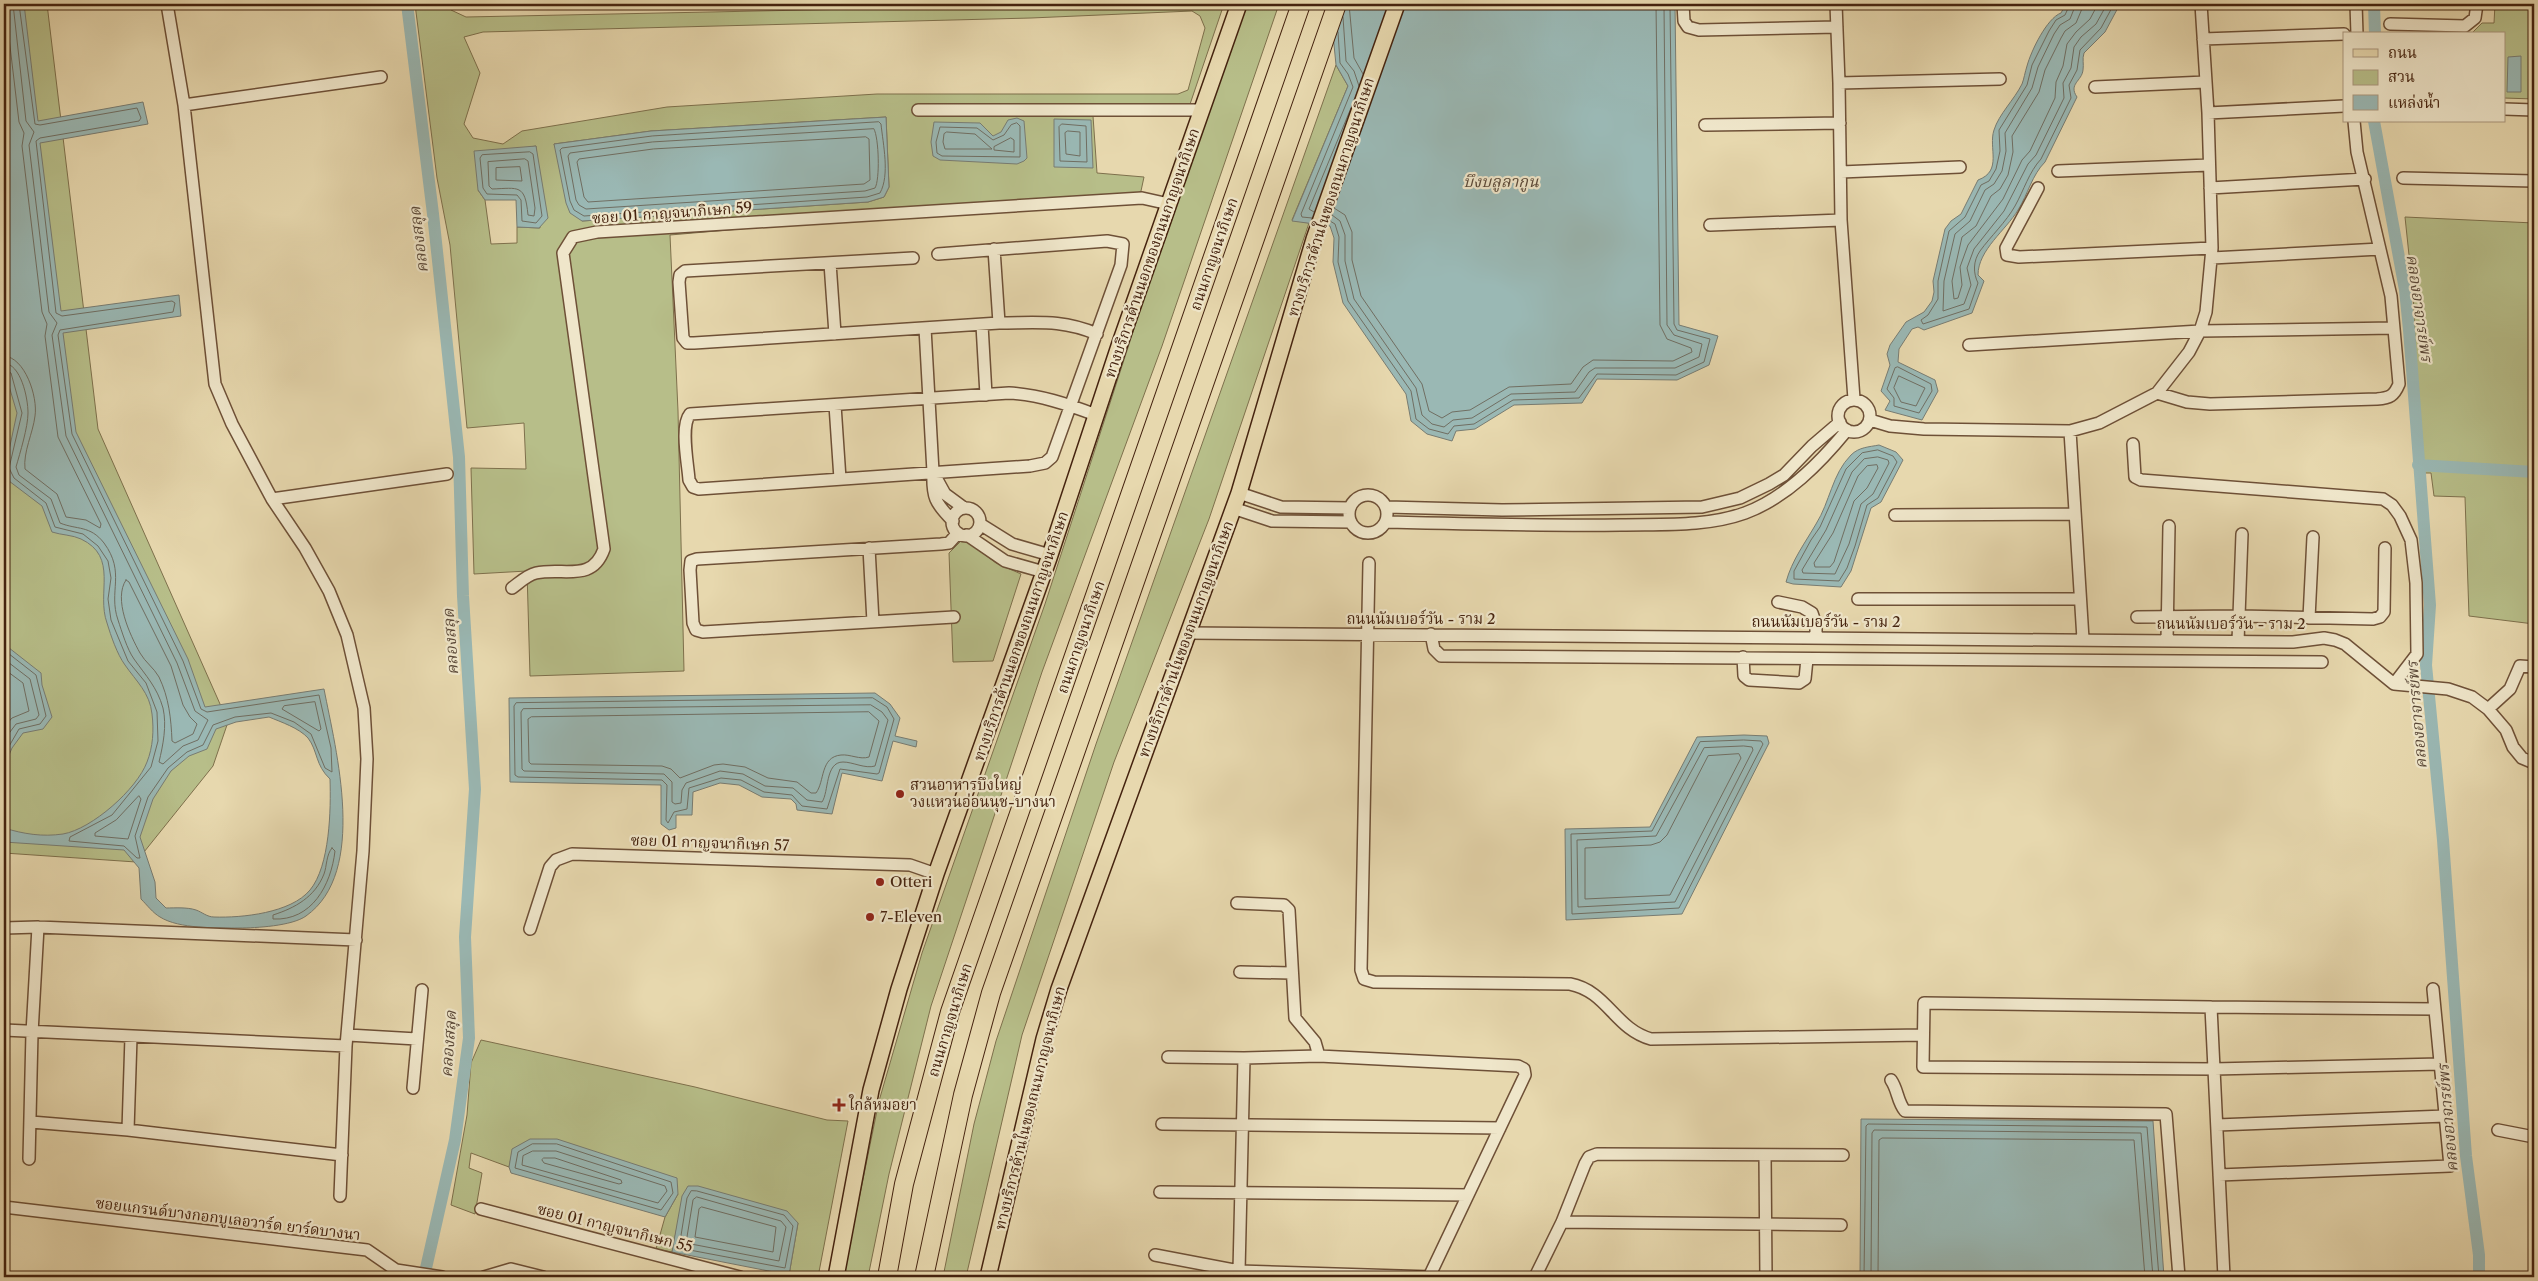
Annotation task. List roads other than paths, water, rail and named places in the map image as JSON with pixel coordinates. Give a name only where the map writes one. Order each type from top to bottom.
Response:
[{"type":"highway","name":"ถนนกาญจนาภิเษก","points":[[887,1277],[904,1184],[950,1012],[1301,4]]},
{"type":"highway","name":"ถนนกาญจนาภิเษก","points":[[924,1277],[963,1095],[991,993],[1337,4]]},
{"type":"main road","name":"ทางบริการด้านนอกของถนนกาญจนาภิเษก","points":[[836,1277],[871,1090],[899,989],[936,874],[1044,572],[1096,415],[1239,4]]},
{"type":"main road","name":"ทางบริการด้านในของถนนกาญจนาภิเษก","points":[[988,1277],[1044,1039],[1059,989],[1239,493],[1314,239],[1397,4]]},
{"type":"street","points":[[167,4],[184,105],[215,384],[232,424],[272,499],[305,548],[329,591],[347,635],[364,708],[367,759],[356,940],[347,1040],[340,1196]]},
{"type":"street","points":[[1683,4],[1684,21],[1688,27],[1699,30],[1837,27]]},
{"type":"street","points":[[1836,4],[1841,220],[1854,400]]},
{"type":"street","points":[[1870,420],[1890,426],[1924,430],[2070,431],[2099,423],[2157,393],[2189,352],[2200,331],[2206,312],[2212,253],[2208,114],[2201,4]]},
{"type":"street","points":[[2356,4],[2357,32]]},
{"type":"street","points":[[2390,24],[2465,26],[2475,18],[2477,4]]},
{"type":"street","points":[[2203,39],[2343,34]]},
{"type":"street","points":[[184,105],[381,77]]},
{"type":"street","points":[[1839,83],[2000,79]]},
{"type":"street","points":[[2095,87],[2205,82]]},
{"type":"street","points":[[2208,114],[2343,106]]},
{"type":"street","points":[[2506,108],[2534,110]]},
{"type":"street","points":[[918,110],[1081,112],[1202,110]]},
{"type":"street","points":[[2157,393],[2187,402],[2210,404],[2389,398],[2395,394],[2399,384],[2391,296],[2354,137],[2354,122]]},
{"type":"street","points":[[1705,125],[1840,123]]},
{"type":"street","points":[[2058,171],[2209,165]]},
{"type":"street","points":[[1841,172],[1960,167]]},
{"type":"street","points":[[2403,178],[2534,182]]},
{"type":"street","points":[[2210,188],[2365,180]]},
{"type":"street","points":[[2038,188],[2006,248],[2007,255],[2019,257],[2380,249]]},
{"type":"street","name":"ซอย 01 กาญจนาภิเษก 59","points":[[512,588],[533,574],[579,572],[593,568],[599,562],[604,549],[563,253],[573,237],[607,232],[1132,198],[1142,198],[1169,204]]},
{"type":"street","points":[[1710,225],[1841,220]]},
{"type":"street","points":[[938,254],[1107,241],[1122,244],[1121,265],[1097,334],[1071,405],[1052,457],[1046,463],[699,489],[693,487],[689,480],[685,430],[685,420],[690,414],[929,398],[1034,395],[1071,405],[1096,415]]},
{"type":"street","points":[[994,249],[999,323]]},
{"type":"street","points":[[913,258],[685,271],[680,275],[679,282],[683,338],[687,343],[694,343],[999,323],[1064,323],[1097,334]]},
{"type":"street","points":[[830,263],[835,334]]},
{"type":"street","points":[[982,325],[986,395]]},
{"type":"street","points":[[925,328],[934,472],[932,492],[935,500],[963,534],[1005,561],[1044,572]]},
{"type":"street","points":[[1969,345],[2200,331],[2394,328]]},
{"type":"street","points":[[1854,400],[1865,404],[1869,408],[1870,420],[1867,425],[1858,431],[1843,426],[1838,416],[1843,404],[1854,400]]},
{"type":"street","points":[[835,404],[840,479]]},
{"type":"street","points":[[1387,507],[1502,510],[1702,507],[1740,498],[1769,484],[1784,475],[1812,446],[1843,426]]},
{"type":"street","points":[[1386,522],[1545,526],[1687,524],[1718,520],[1745,513],[1786,491],[1820,459],[1843,426]]},
{"type":"street","points":[[2070,431],[2083,639]]},
{"type":"street","points":[[2133,444],[2135,477],[2141,480],[2383,499],[2392,506],[2411,540],[2416,583],[2417,654],[2394,684]]},
{"type":"street","points":[[934,472],[946,494],[964,508],[976,512],[980,524],[1012,544],[1050,554]]},
{"type":"street","points":[[272,499],[447,474]]},
{"type":"street","points":[[1239,493],[1281,507],[1350,508]]},
{"type":"street","points":[[1368,494],[1380,498],[1387,507],[1386,522],[1378,530],[1367,533],[1357,530],[1351,522],[1350,508],[1357,498],[1368,494]]},
{"type":"street","points":[[953,521],[956,512],[964,508]]},
{"type":"street","points":[[1233,508],[1272,521],[1351,522]]},
{"type":"street","points":[[1895,515],[2075,514]]},
{"type":"street","points":[[954,617],[703,632],[696,630],[693,623],[691,561],[697,559],[941,544],[948,543],[963,534],[976,532],[980,524]]},
{"type":"street","points":[[2167,640],[2169,526]]},
{"type":"street","points":[[2238,641],[2242,534]]},
{"type":"street","points":[[2309,618],[2312,537]]},
{"type":"street","points":[[869,548],[873,622]]},
{"type":"street","points":[[2137,617],[2239,616],[2374,619],[2380,617],[2384,612],[2385,548]]},
{"type":"street","points":[[1369,563],[1369,634],[1360,970],[1364,979],[1374,982],[1570,984],[1584,987],[1593,992],[1630,1031],[1651,1039],[1922,1035]]},
{"type":"street","points":[[1858,599],[2080,599]]},
{"type":"street","points":[[1778,602],[1802,607],[1812,613],[1816,625],[1816,637]]},
{"type":"street","name":"ถนนนัมเบอร์วัน - ราม 2","points":[[1188,633],[2292,642],[2324,638],[2345,644],[2394,684]]},
{"type":"street","points":[[1431,634],[1434,649],[1441,656],[2322,662]]},
{"type":"street","points":[[1586,635],[1586,657]]},
{"type":"street","points":[[1732,636],[1737,657],[1746,678],[1799,683],[1804,680],[1807,659]]},
{"type":"street","points":[[1973,638],[1973,660]]},
{"type":"street","points":[[2134,640],[2134,661]]},
{"type":"street","points":[[2292,642],[2292,662]]},
{"type":"street","points":[[2488,708],[2510,689],[2520,666],[2534,666]]},
{"type":"street","points":[[2394,684],[2448,689],[2472,697],[2488,708],[2506,730],[2513,747],[2522,758],[2534,763]]},
{"type":"street","name":"ซอย 01 กาญจนากิเษก 57","points":[[530,929],[550,867],[556,860],[572,854],[910,865],[936,874]]},
{"type":"street","points":[[1237,903],[1284,905],[1290,913],[1295,1018],[1315,1042],[1319,1056]]},
{"type":"street","points":[[4,928],[38,927],[356,940]]},
{"type":"street","points":[[29,1159],[32,1033],[38,927]]},
{"type":"street","points":[[1240,972],[1292,973]]},
{"type":"street","points":[[2219,1175],[2450,1166],[2433,989]]},
{"type":"street","points":[[413,1088],[422,990]]},
{"type":"street","points":[[2435,1009],[1924,1003],[1922,1035],[1923,1068],[2214,1069],[2440,1064]]},
{"type":"street","points":[[2212,1007],[2224,1277]]},
{"type":"street","points":[[4,1030],[130,1037],[417,1039]]},
{"type":"street","points":[[128,1130],[130,1037]]},
{"type":"street","points":[[1155,1255],[1239,1271],[1431,1277],[1525,1075],[1524,1069],[1518,1066],[1319,1056],[1244,1058],[1168,1057]]},
{"type":"street","points":[[1239,1271],[1244,1058]]},
{"type":"street","points":[[1891,1080],[1897,1090],[1898,1104],[1905,1111],[2166,1114],[2179,1277]]},
{"type":"street","points":[[2217,1125],[2445,1116]]},
{"type":"street","points":[[31,1122],[128,1130],[342,1155]]},
{"type":"street","points":[[1162,1124],[1500,1128]]},
{"type":"street","points":[[2498,1130],[2534,1137]]},
{"type":"street","points":[[1536,1277],[1562,1222],[1585,1164],[1589,1157],[1596,1154],[1843,1155]]},
{"type":"street","points":[[1765,1155],[1766,1277]]},
{"type":"street","points":[[1160,1192],[1468,1195]]},
{"type":"street","name":"ซอยแกรนด์บางกอกบูเลอวาร์ด ยาร์ดบางนา","points":[[4,1207],[367,1250],[396,1270],[442,1277]]},
{"type":"street","name":"ซอย 01 กาญจนากิเษก 55","points":[[481,1210],[740,1277]]},
{"type":"street","points":[[1562,1222],[1841,1225]]},
{"type":"street","points":[[484,1277],[511,1269],[543,1277]]},
{"type":"water","points":[[4,4],[24,4],[38,121],[143,102],[148,124],[40,143],[61,311],[179,295],[181,316],[63,333],[76,432],[188,659],[205,707],[324,689],[340,776],[343,809],[342,841],[337,871],[325,896],[306,916],[292,922],[274,926],[246,928],[209,928],[177,924],[157,915],[141,899],[139,868],[124,850],[4,842],[4,828],[33,834],[63,834],[75,831],[100,816],[124,795],[142,773],[151,750],[153,726],[151,707],[148,700],[142,688],[119,656],[107,623],[104,612],[103,566],[100,556],[93,547],[81,539],[52,532],[42,506],[9,481],[5,469],[17,413],[4,369]],"holes":[[[269,717],[295,728],[308,738],[322,769],[330,779],[328,837],[322,867],[317,880],[302,898],[291,904],[279,909],[252,915],[214,917],[192,909],[166,908],[156,898],[155,882],[140,837],[153,799],[171,771],[189,756],[207,749],[216,729],[236,722]]]},
{"type":"water","name":"บึงบลูลากูน","points":[[1330,4],[1675,4],[1679,325],[1718,336],[1709,365],[1677,380],[1597,379],[1582,403],[1514,405],[1475,429],[1456,431],[1452,441],[1427,434],[1411,421],[1406,394],[1343,303],[1333,262],[1334,238],[1330,226],[1292,221],[1348,86],[1336,65]]},
{"type":"water","points":[[2066,4],[2120,4],[2105,32],[2084,53],[2082,74],[2074,89],[2077,97],[2045,162],[2033,179],[2013,218],[1987,249],[1983,257],[1978,275],[1984,281],[1972,313],[1924,330],[1918,327],[1912,329],[1899,349],[1898,362],[1935,380],[1938,391],[1922,420],[1885,410],[1890,401],[1881,391],[1890,365],[1887,354],[1890,345],[1906,322],[1924,312],[1932,301],[1934,292],[1933,281],[1945,229],[1951,221],[1961,214],[1978,180],[1986,176],[1990,171],[1996,124],[2022,84],[2029,60],[2040,36],[2050,21],[2061,13]]},
{"type":"water","points":[[2521,56],[2521,92],[2507,92],[2508,57]]},
{"type":"water","points":[[886,117],[889,187],[884,197],[868,202],[582,221],[570,213],[566,203],[554,144],[651,131]]},
{"type":"water","points":[[1017,118],[1024,121],[1027,158],[1024,161],[1017,164],[940,160],[933,156],[931,142],[934,122],[980,123],[993,136],[1001,132],[1008,120]]},
{"type":"water","points":[[1054,119],[1091,120],[1093,168],[1054,167]]},
{"type":"water","points":[[536,146],[548,218],[539,228],[517,227],[516,200],[485,200],[478,190],[474,151]]},
{"type":"water","points":[[1879,445],[1896,452],[1903,460],[1881,502],[1871,508],[1851,571],[1841,587],[1786,582],[1795,559],[1821,515],[1839,471],[1857,450]]},
{"type":"water","points":[[4,644],[41,673],[42,685],[52,717],[43,729],[23,733],[12,748],[4,767]]},
{"type":"water","points":[[875,693],[890,704],[900,718],[895,736],[917,741],[916,747],[893,741],[882,781],[842,773],[832,814],[797,810],[796,804],[791,799],[762,797],[739,785],[720,783],[693,792],[692,815],[676,815],[676,828],[669,830],[661,824],[661,785],[510,782],[509,698]]},
{"type":"water","points":[[1767,736],[1769,743],[1682,914],[1566,920],[1565,829],[1650,827],[1697,737]]},
{"type":"water","points":[[1861,1119],[2153,1121],[2164,1277],[1860,1277]]},
{"type":"water","points":[[530,1139],[557,1139],[677,1178],[678,1194],[665,1217],[511,1173],[509,1167],[512,1149]]},
{"type":"water","points":[[688,1186],[698,1186],[787,1211],[798,1223],[789,1275],[672,1252],[682,1196]]},
{"type":"waterway","name":"คลองสลุด","points":[[407,4],[433,214],[459,457],[463,596],[475,789],[465,937],[469,1038],[455,1140],[424,1277]]},
{"type":"waterway","name":"คลองอาจารย์พร","points":[[2374,4],[2375,32]]},
{"type":"waterway","name":"คลองอาจารย์พร","points":[[2374,122],[2405,290],[2409,330],[2430,605],[2426,665],[2443,840],[2466,1156],[2479,1255],[2479,1277]]},
{"type":"waterway","points":[[2418,465],[2534,472]]},
{"type":"place","name":"สวนอาหารบึงใหญ่ วงแหวนอ่อนนุช-บางนา","points":[[900,794]]},
{"type":"place","name":"Otteri","points":[[880,882]]},
{"type":"place","name":"7-Eleven","points":[[870,917]]},
{"type":"place","name":"ใกล้หมอยา","points":[[839,1105]]}]
